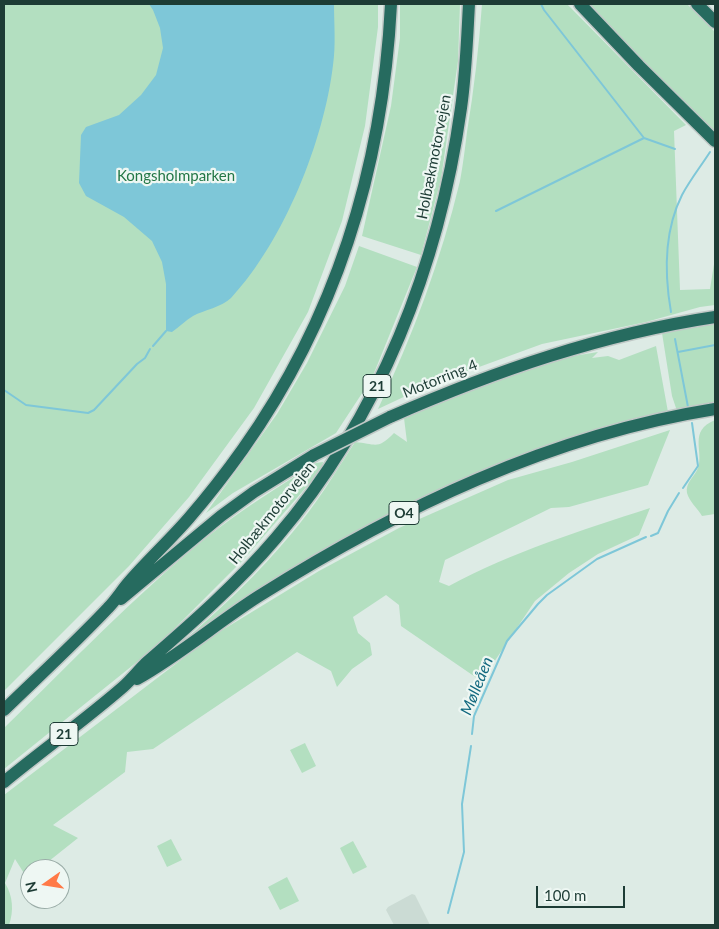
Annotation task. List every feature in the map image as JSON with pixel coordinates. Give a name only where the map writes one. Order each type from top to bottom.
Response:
[{"type":"highway","points":[[4,710],[110,607],[128,583],[189,518],[243,449],[290,374],[315,325],[347,247],[370,164],[384,86],[389,46],[391,4]]},
{"type":"highway","name":"Holbækmotorvejen","points":[[4,782],[124,686],[143,666],[220,597],[276,539],[332,464],[358,423],[399,338],[422,278],[446,190],[462,105],[469,4]]},
{"type":"highway","points":[[580,4],[638,66],[715,141]]},
{"type":"highway","points":[[697,4],[715,22]]},
{"type":"highway","name":"Motorring 4","points":[[110,607],[133,591],[182,547],[254,492],[314,455],[390,417],[496,373],[554,355],[611,339],[715,317]]},
{"type":"highway","name":"O4","points":[[124,686],[148,673],[300,570],[423,504],[503,468],[569,445],[650,422],[715,409]]},
{"type":"shaded area","points":[[412,894],[415,895],[430,925],[394,925],[386,910],[388,907]]},
{"type":"green space","name":"Kongsholmparken","points":[[4,4],[378,4],[378,27],[365,126],[342,221],[308,312],[254,408],[189,497],[129,566],[4,691]]},
{"type":"green space","points":[[400,4],[460,4],[458,61],[441,179],[421,255],[362,236],[391,106],[400,38]]},
{"type":"green space","points":[[482,4],[567,4],[686,125],[674,131],[680,290],[710,289],[715,258],[715,305],[542,344],[427,386],[378,409],[425,297],[444,240],[460,181],[476,68]]},
{"type":"green space","points":[[587,4],[687,4],[715,32],[715,132],[665,85]]},
{"type":"green space","points":[[359,246],[417,267],[372,378],[336,433],[233,493],[206,513],[277,414],[307,363],[345,286]]},
{"type":"green space","points":[[715,323],[715,403],[677,411],[672,396],[662,333]]},
{"type":"green space","points":[[656,346],[668,412],[520,457],[215,620],[181,643],[239,590],[279,548],[317,500],[355,442],[376,445],[384,442],[394,433],[407,442],[404,418],[473,388],[561,358],[598,352],[592,358],[608,356],[619,360]]},
{"type":"green space","points":[[715,420],[715,514],[702,516],[690,499],[687,489],[698,468],[699,436],[707,425]]},
{"type":"green space","points":[[670,430],[648,485],[569,507],[551,508],[445,560],[439,582],[449,586],[522,552],[650,508],[639,535],[598,554],[569,573],[535,601],[494,662],[484,683],[401,626],[399,605],[386,595],[353,617],[358,633],[370,643],[372,655],[352,669],[337,687],[331,671],[297,652],[153,749],[127,752],[125,772],[53,825],[78,838],[52,859],[20,859],[20,867],[15,859],[5,883],[10,893],[12,914],[9,925],[4,925],[4,795],[211,637],[319,571],[399,528],[508,480],[572,462]]},
{"type":"green space","points":[[323,462],[322,469],[243,560],[158,645],[4,769],[4,728],[103,631],[153,583],[219,528],[316,463]]},
{"type":"green space","points":[[305,743],[316,766],[302,773],[290,750]]},
{"type":"green space","points":[[171,839],[182,860],[167,867],[157,846]]},
{"type":"green space","points":[[353,841],[367,867],[353,874],[340,848]]},
{"type":"green space","points":[[287,877],[299,901],[280,910],[268,887]]},
{"type":"water","points":[[149,4],[334,4],[333,65],[321,125],[311,157],[284,219],[250,275],[231,298],[223,304],[193,316],[172,332],[166,331],[166,284],[162,262],[152,241],[124,217],[86,196],[79,183],[81,135],[86,127],[119,115],[141,95],[156,75],[163,48],[160,28]]},
{"type":"waterway","points":[[541,4],[644,138]]},
{"type":"waterway","points":[[496,211],[644,138],[675,149]]},
{"type":"waterway","points":[[671,312],[667,282],[667,252],[672,223],[682,195],[710,152]]},
{"type":"waterway","points":[[153,346],[166,331]]},
{"type":"waterway","points":[[675,339],[688,407]]},
{"type":"waterway","points":[[678,352],[715,345]]},
{"type":"waterway","points":[[4,390],[26,405],[88,413],[94,410],[137,364],[145,358],[150,349]]},
{"type":"waterway","points":[[683,488],[698,466],[692,423]]},
{"type":"waterway","points":[[651,536],[658,533],[679,493]]},
{"type":"waterway","name":"Mølleåen","points":[[472,734],[474,716],[507,641],[538,604],[547,595],[597,559],[646,537]]},
{"type":"waterway","name":"Mølleåen","points":[[448,913],[464,852],[462,804],[471,746]]}]
